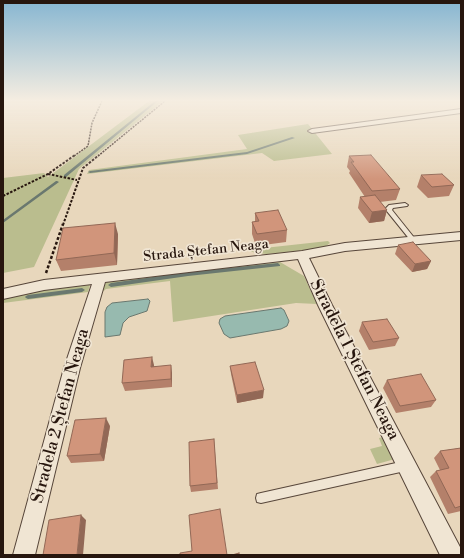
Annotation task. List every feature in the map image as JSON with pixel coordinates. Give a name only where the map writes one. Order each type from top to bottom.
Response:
[{"type":"street","points":[[312,131],[342,127]]},
{"type":"street","name":"Strada Ștefan Neaga","points":[[3,294],[44,286],[100,278],[302,255],[345,247],[461,236]]},
{"type":"street","name":"Stradela 1 Ștefan Neaga","points":[[302,255],[325,305],[452,555]]},
{"type":"street","name":"Stradela 2 Ștefan Neaga","points":[[24,555],[72,368],[100,278]]},
{"type":"lane","points":[[406,205],[391,206],[388,208],[413,240]]},
{"type":"lane","points":[[261,498],[408,466]]},
{"type":"path","points":[[3,196],[48,174],[88,146],[91,127]]},
{"type":"path","points":[[44,286],[47,266],[77,180],[83,168],[133,127]]},
{"type":"path","points":[[48,174],[77,180]]},
{"type":"green space","points":[[114,127],[131,127],[79,169],[34,267],[3,273],[3,178],[44,173],[48,177]]},
{"type":"green space","points":[[289,127],[310,127],[332,154],[274,161],[262,153],[87,174],[89,170],[247,149],[238,135]]},
{"type":"green space","points":[[328,241],[330,243],[326,246],[308,250],[267,254],[256,253],[243,249],[255,249]]},
{"type":"green space","points":[[280,262],[304,276],[317,304],[296,303],[173,322],[170,281],[106,289],[100,294],[103,285],[107,282],[155,275]]},
{"type":"green space","points":[[90,285],[88,292],[3,303],[3,298],[38,290]]},
{"type":"green space","points":[[384,437],[395,459],[377,464],[370,449],[382,446],[379,438]]},
{"type":"water","points":[[148,299],[150,301],[147,311],[129,317],[123,323],[120,335],[105,337],[105,312],[107,307],[112,303]]},
{"type":"water","points":[[281,308],[284,310],[289,321],[287,326],[281,329],[230,338],[224,334],[219,323],[220,319],[225,316]]},
{"type":"building","points":[[371,155],[400,189],[372,191],[351,162],[354,162],[349,156]]},
{"type":"building","points":[[442,174],[454,185],[432,187],[421,175]]},
{"type":"building","points":[[375,195],[387,210],[372,212],[360,197]]},
{"type":"building","points":[[278,210],[287,230],[257,234],[252,222],[259,221],[255,213]]},
{"type":"building","points":[[115,223],[114,253],[56,260],[63,228]]},
{"type":"building","points":[[413,242],[431,261],[415,264],[398,245]]},
{"type":"building","points":[[387,319],[399,338],[373,342],[362,322]]},
{"type":"building","points":[[152,357],[151,367],[171,365],[171,379],[122,383],[124,360]]},
{"type":"building","points":[[255,362],[264,390],[237,395],[230,366]]},
{"type":"building","points":[[421,374],[436,400],[400,406],[387,380]]},
{"type":"building","points":[[106,418],[100,454],[67,456],[75,420]]},
{"type":"building","points":[[214,439],[217,483],[190,486],[189,442]]},
{"type":"building","points":[[461,448],[461,506],[455,508],[436,471],[449,468],[440,451]]},
{"type":"building","points":[[220,509],[227,555],[180,555],[180,553],[192,551],[189,515]]},
{"type":"building","points":[[81,515],[77,555],[43,555],[49,520]]},
{"type":"waterway","points":[[65,176],[125,127]]},
{"type":"waterway","points":[[90,172],[247,153],[293,138]]},
{"type":"waterway","points":[[3,222],[57,182]]},
{"type":"waterway","points":[[111,285],[188,274],[278,265]]},
{"type":"waterway","points":[[28,297],[82,290]]}]
